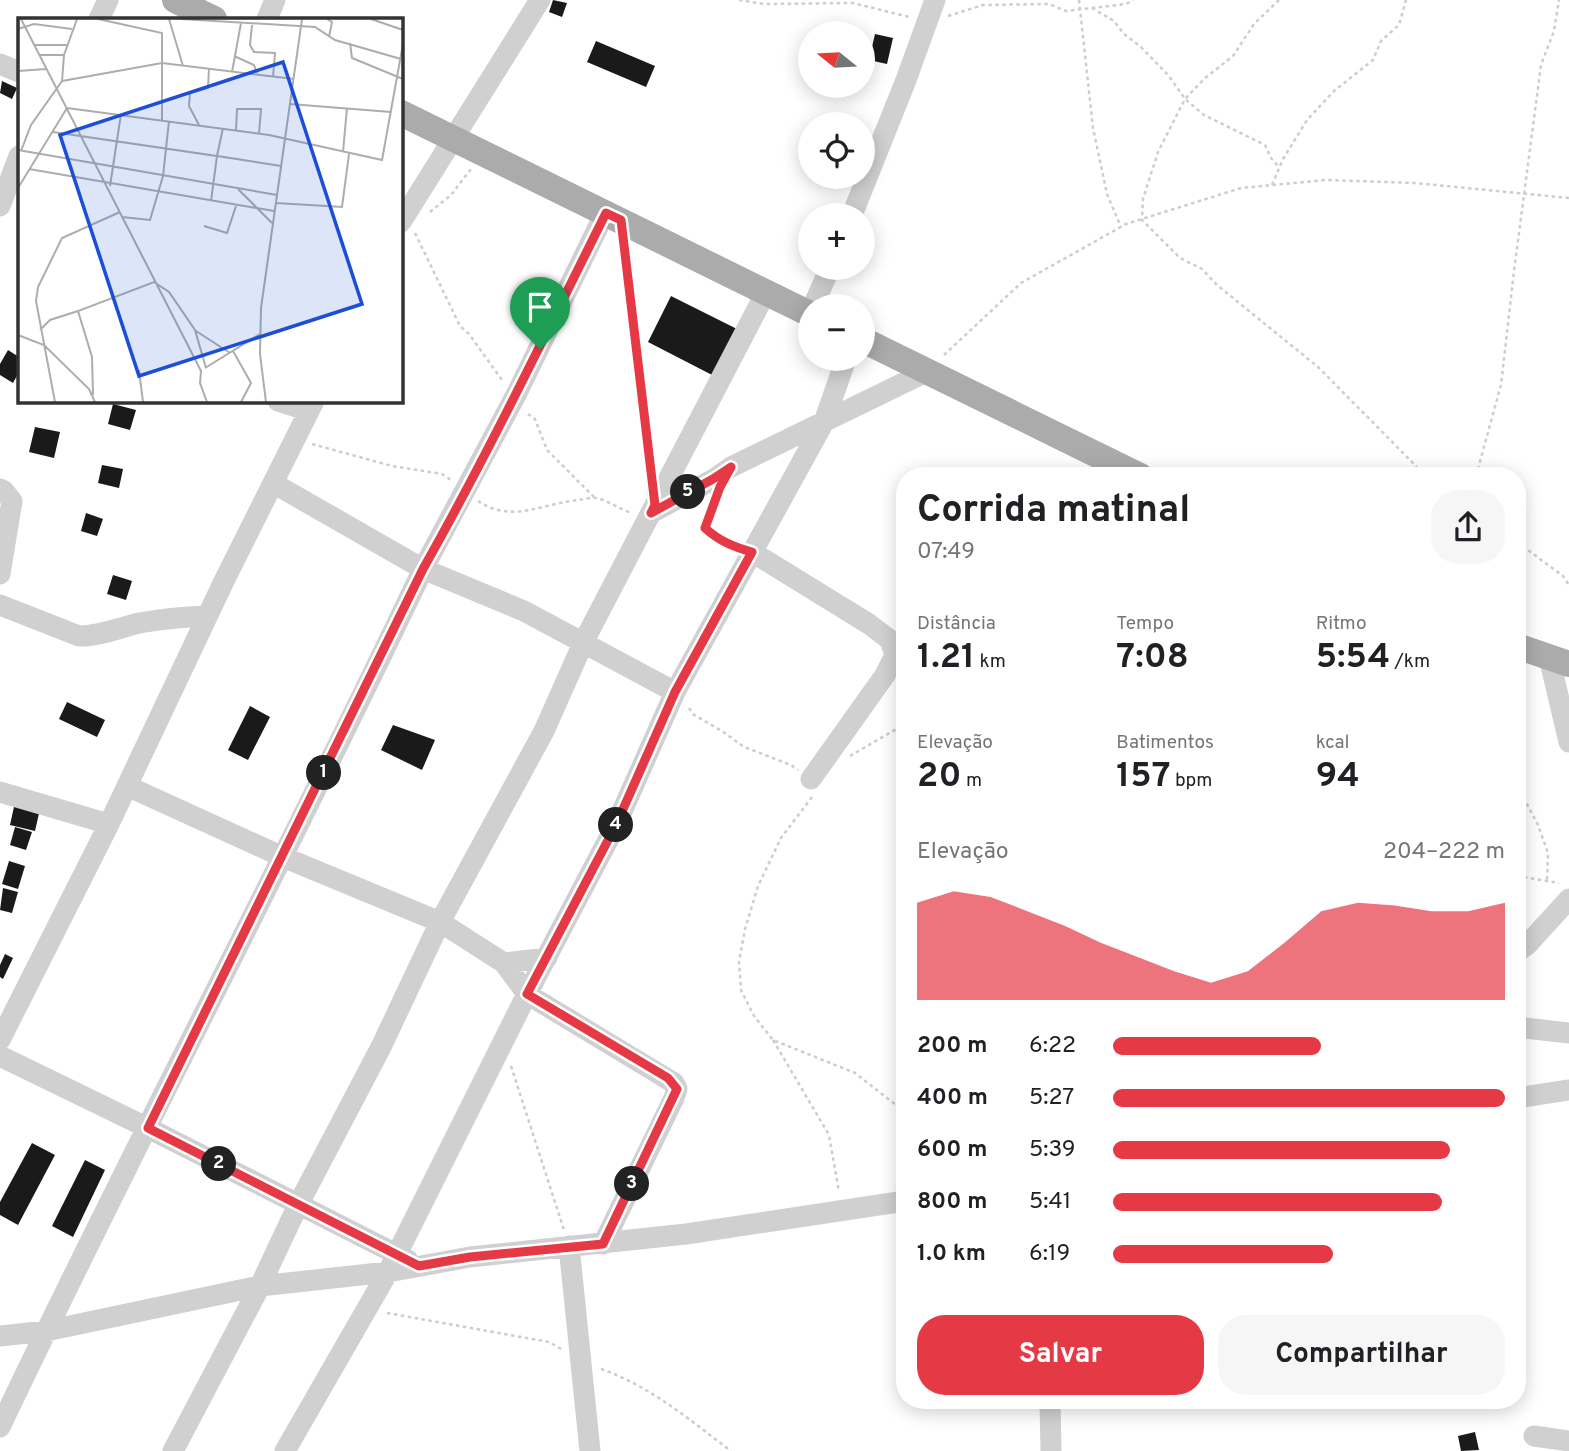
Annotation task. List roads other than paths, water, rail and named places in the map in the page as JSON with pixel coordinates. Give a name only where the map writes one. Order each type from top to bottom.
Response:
[{"type":"main road","points":[[175,0],[212,18]]},
{"type":"main road","points":[[402,113],[798,308]]},
{"type":"main road","points":[[875,346],[1121,467]]},
{"type":"main road","points":[[1526,649],[1559,661]]},
{"type":"street","points":[[99,18],[108,0]]},
{"type":"street","points":[[267,18],[275,0]]},
{"type":"street","points":[[406,219],[452,138],[540,0]]},
{"type":"street","points":[[857,203],[935,0]]},
{"type":"street","points":[[0,64],[18,72]]},
{"type":"street","points":[[0,206],[10,168]]},
{"type":"street","points":[[0,1427],[423,569],[613,217]]},
{"type":"street","points":[[173,1451],[381,1047],[440,922],[544,731],[584,641],[766,292]]},
{"type":"street","points":[[285,1451],[393,1263],[527,994],[616,825],[675,692],[824,422],[842,371]]},
{"type":"street","points":[[653,509],[731,467],[926,372]]},
{"type":"street","points":[[0,1040],[109,824],[207,616],[311,406],[285,402]]},
{"type":"street","points":[[273,482],[423,569],[524,611],[675,692]]},
{"type":"street","points":[[0,489],[12,501],[0,574]]},
{"type":"street","points":[[752,552],[869,624],[890,640],[895,655],[885,675],[811,779]]},
{"type":"street","points":[[0,605],[79,636],[91,636],[173,618],[207,616]]},
{"type":"street","points":[[1559,661],[1569,742]]},
{"type":"street","points":[[127,786],[283,857],[440,922],[504,962],[527,994],[668,1078],[677,1089],[603,1244]]},
{"type":"street","points":[[0,792],[109,824]]},
{"type":"street","points":[[1526,944],[1569,899]]},
{"type":"street","points":[[504,962],[547,958]]},
{"type":"street","points":[[1526,1028],[1569,1032]]},
{"type":"street","points":[[0,1056],[298,1205],[393,1263]]},
{"type":"street","points":[[1526,1097],[1569,1090]]},
{"type":"street","points":[[0,1336],[46,1331],[260,1286],[393,1263],[419,1266],[470,1257],[686,1234],[896,1202]]},
{"type":"street","points":[[569,1246],[590,1451]]},
{"type":"street","points":[[1049,1409],[1051,1451]]},
{"type":"street","points":[[1534,1436],[1569,1441]]}]
